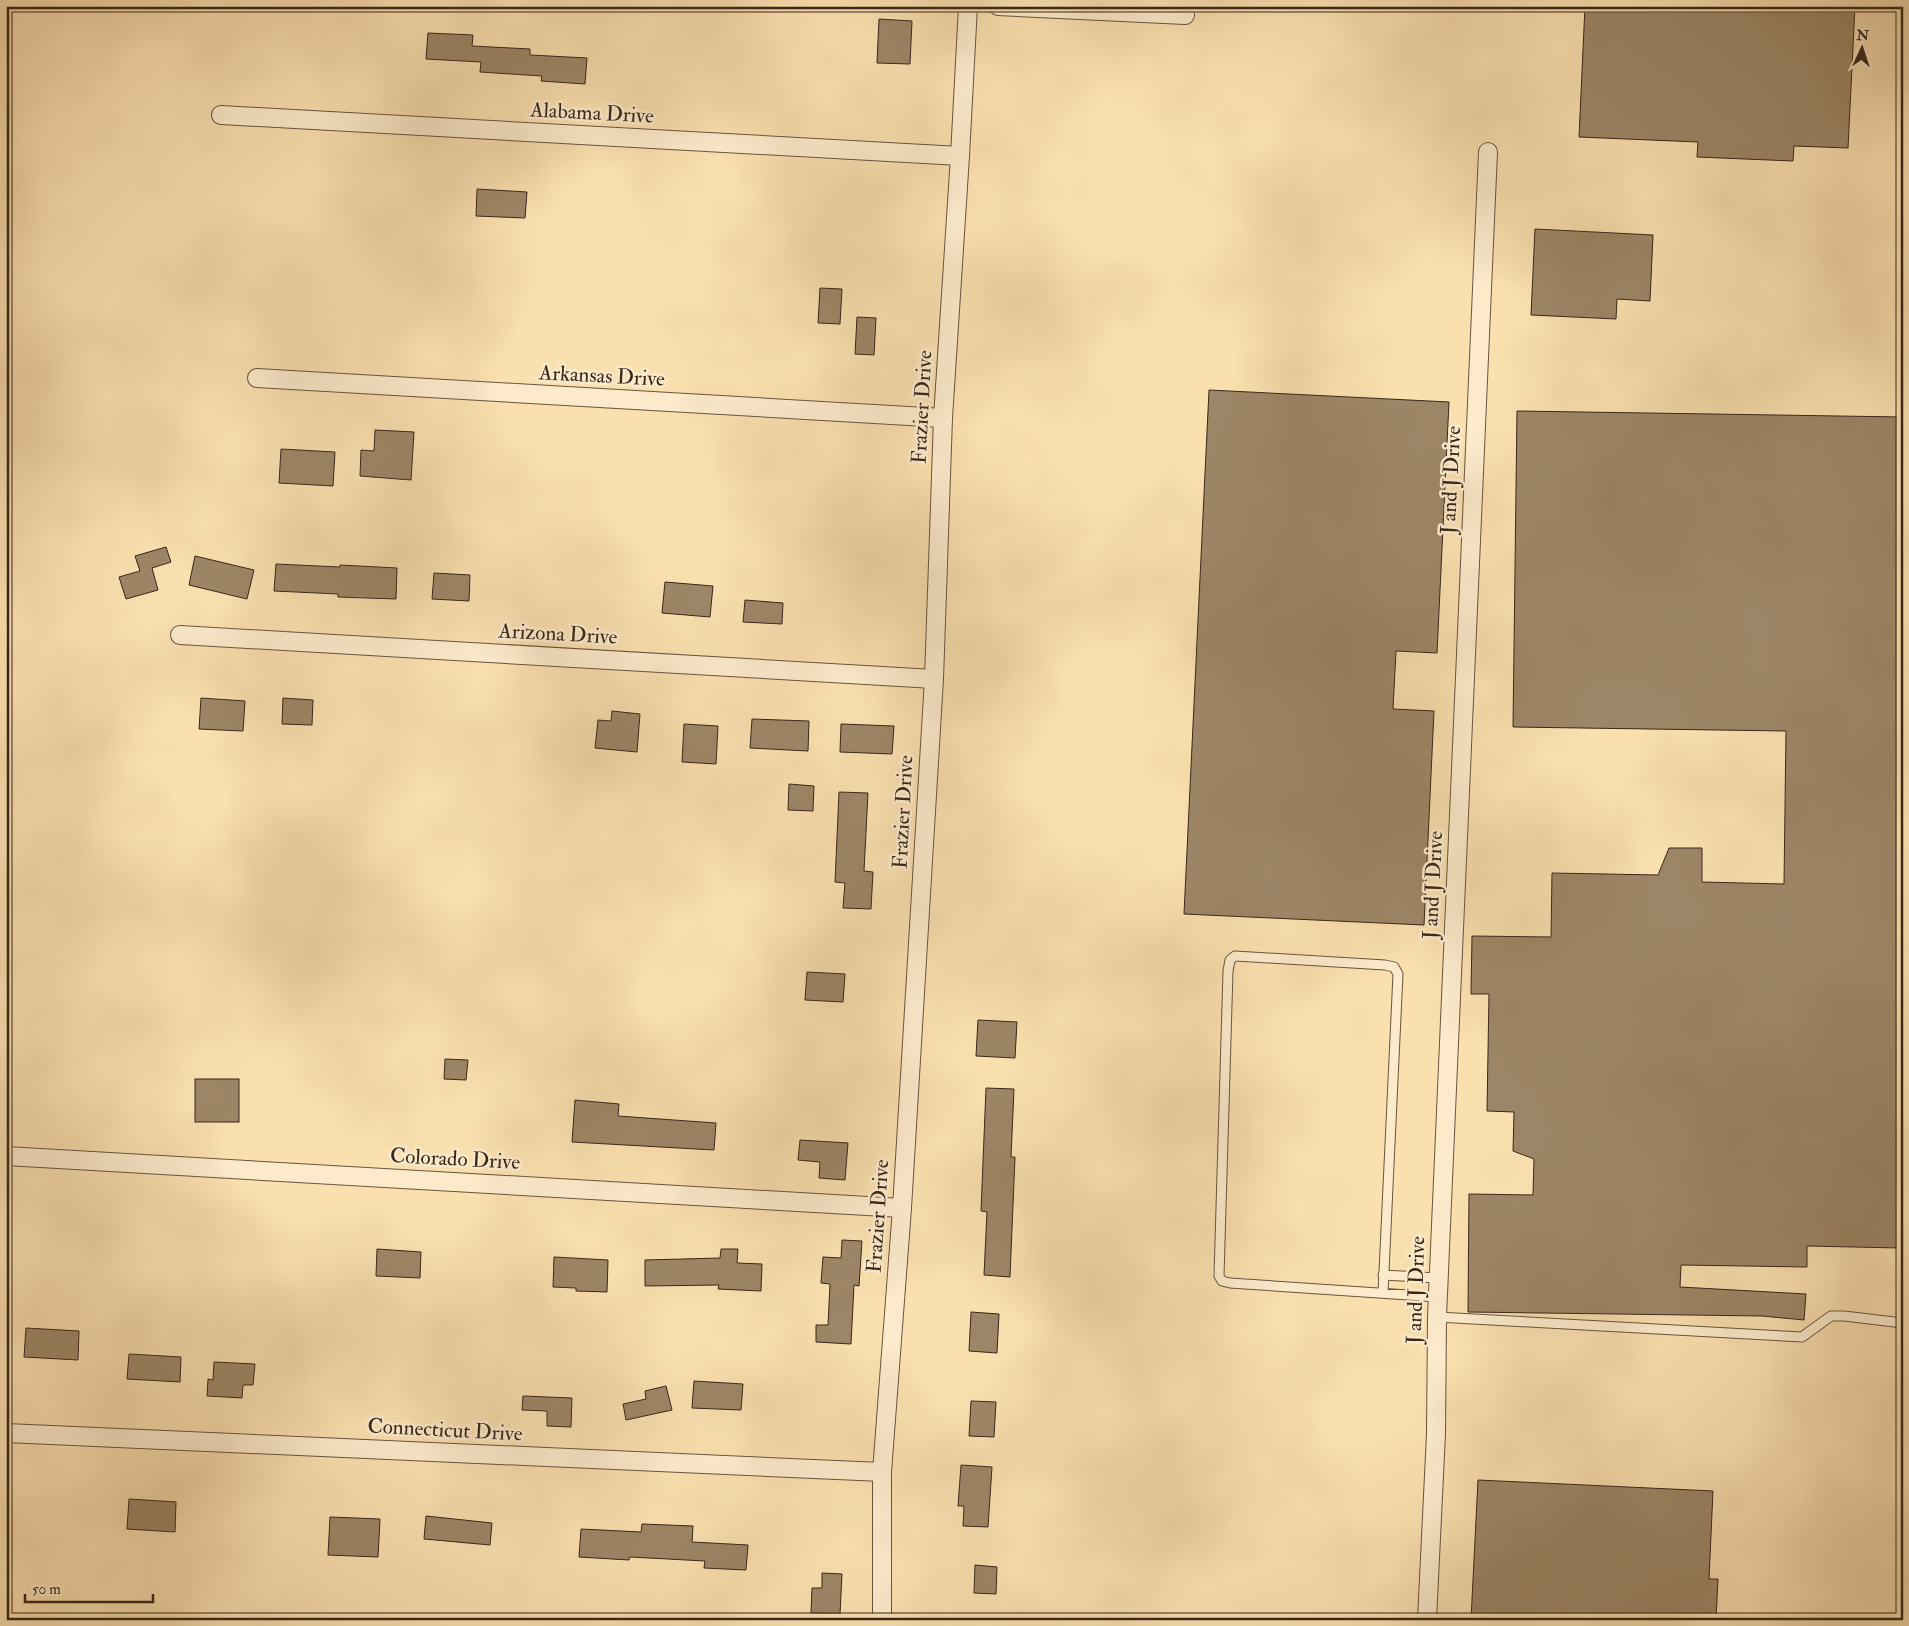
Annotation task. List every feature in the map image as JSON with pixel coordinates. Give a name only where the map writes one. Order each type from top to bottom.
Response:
[{"type":"street","name":"Frazier Drive","points":[[882,1620],[882,1472],[902,1208],[934,679],[943,418],[968,6]]},
{"type":"street","points":[[998,6],[1184,15]]},
{"type":"street","name":"Alabama Drive","points":[[221,115],[960,156]]},
{"type":"street","name":"J and J Drive","points":[[1427,1620],[1436,1434],[1438,1278],[1488,152]]},
{"type":"street","name":"Arkansas Drive","points":[[258,378],[943,418]]},
{"type":"street","name":"Arizona Drive","points":[[180,635],[934,679]]},
{"type":"street","name":"Colorado Drive","points":[[6,1156],[902,1208]]},
{"type":"street","name":"Connecticut Drive","points":[[6,1433],[882,1472]]},
{"type":"lane","points":[[1382,1294],[1398,974],[1394,968],[1385,965],[1235,956],[1230,960],[1228,971],[1219,1276],[1222,1281],[1230,1283],[1382,1294],[1438,1298]]},
{"type":"lane","points":[[1383,1275],[1438,1278]]},
{"type":"lane","points":[[1437,1317],[1802,1337],[1831,1316],[1903,1323]]},
{"type":"building","points":[[1585,6],[1855,6],[1848,148],[1794,146],[1793,161],[1697,157],[1698,142],[1579,137]]},
{"type":"building","points":[[879,19],[912,21],[910,64],[877,63]]},
{"type":"building","points":[[428,33],[473,35],[472,46],[530,49],[530,55],[587,58],[585,84],[541,81],[542,76],[480,72],[481,62],[426,59]]},
{"type":"building","points":[[477,189],[527,192],[525,218],[476,216]]},
{"type":"building","points":[[1535,229],[1653,235],[1650,301],[1617,299],[1616,319],[1531,315]]},
{"type":"building","points":[[820,288],[842,289],[840,324],[818,323]]},
{"type":"building","points":[[857,317],[876,318],[874,355],[855,354]]},
{"type":"building","points":[[1209,390],[1449,402],[1437,653],[1396,651],[1393,709],[1434,711],[1424,925],[1184,914]]},
{"type":"building","points":[[1517,411],[1903,417],[1903,1084],[1900,1248],[1807,1246],[1807,1267],[1681,1265],[1680,1287],[1806,1294],[1804,1320],[1762,1316],[1468,1312],[1469,1194],[1533,1195],[1534,1159],[1513,1151],[1514,1112],[1487,1111],[1489,994],[1471,994],[1472,936],[1551,937],[1552,873],[1658,875],[1669,848],[1702,848],[1702,882],[1784,884],[1786,731],[1513,727]]},
{"type":"building","points":[[375,430],[414,432],[411,480],[360,476],[361,450],[374,451]]},
{"type":"building","points":[[281,449],[335,452],[333,486],[279,483]]},
{"type":"building","points":[[166,547],[171,562],[152,568],[158,590],[126,599],[119,577],[140,571],[135,556]]},
{"type":"building","points":[[195,556],[254,570],[247,599],[189,585]]},
{"type":"building","points":[[276,564],[397,568],[396,599],[338,597],[338,594],[274,591]]},
{"type":"building","points":[[434,573],[470,575],[469,601],[432,599]]},
{"type":"building","points":[[665,582],[713,586],[710,617],[662,613]]},
{"type":"building","points":[[745,600],[783,603],[782,624],[743,622]]},
{"type":"building","points":[[201,698],[245,701],[243,731],[199,729]]},
{"type":"building","points":[[283,698],[313,700],[312,725],[282,724]]},
{"type":"building","points":[[612,711],[640,714],[637,752],[595,748],[598,720],[611,721]]},
{"type":"building","points":[[752,719],[809,721],[808,751],[750,748]]},
{"type":"building","points":[[684,724],[718,726],[716,764],[682,762]]},
{"type":"building","points":[[841,724],[894,726],[892,754],[840,752]]},
{"type":"building","points":[[789,784],[814,786],[813,811],[788,810]]},
{"type":"building","points":[[839,792],[868,793],[864,871],[873,872],[871,909],[843,908],[845,883],[835,882]]},
{"type":"building","points":[[807,972],[845,974],[843,1002],[805,1000]]},
{"type":"building","points":[[978,1020],[1017,1022],[1015,1058],[976,1056]]},
{"type":"building","points":[[445,1059],[468,1060],[466,1080],[444,1079]]},
{"type":"building","points":[[195,1079],[239,1079],[239,1122],[195,1122]]},
{"type":"building","points":[[986,1088],[1014,1089],[1011,1157],[1015,1157],[1010,1277],[984,1275],[987,1212],[981,1211]]},
{"type":"building","points":[[575,1100],[619,1104],[618,1116],[716,1123],[714,1150],[572,1142]]},
{"type":"building","points":[[800,1140],[848,1143],[845,1180],[819,1178],[820,1162],[798,1160]]},
{"type":"building","points":[[842,1240],[862,1241],[859,1286],[854,1285],[851,1344],[816,1342],[816,1325],[828,1325],[830,1284],[821,1283],[823,1257],[841,1258]]},
{"type":"building","points":[[377,1249],[421,1252],[420,1278],[376,1276]]},
{"type":"building","points":[[721,1249],[738,1249],[737,1263],[762,1264],[761,1291],[718,1289],[719,1285],[645,1286],[645,1260],[720,1258]]},
{"type":"building","points":[[554,1257],[608,1260],[607,1292],[576,1291],[576,1288],[553,1287]]},
{"type":"building","points":[[971,1312],[999,1314],[997,1353],[969,1351]]},
{"type":"building","points":[[26,1328],[79,1331],[78,1360],[24,1357]]},
{"type":"building","points":[[129,1354],[181,1357],[180,1382],[127,1379]]},
{"type":"building","points":[[214,1362],[255,1364],[253,1385],[243,1385],[242,1398],[207,1396],[208,1379],[213,1380]]},
{"type":"building","points":[[694,1381],[743,1384],[741,1410],[692,1408]]},
{"type":"building","points":[[666,1386],[672,1410],[626,1420],[623,1404],[646,1399],[645,1391]]},
{"type":"building","points":[[523,1396],[572,1398],[571,1427],[547,1426],[547,1411],[522,1410]]},
{"type":"building","points":[[971,1401],[996,1402],[994,1437],[969,1436]]},
{"type":"building","points":[[961,1465],[992,1467],[988,1527],[963,1526],[964,1506],[958,1506]]},
{"type":"building","points":[[1478,1480],[1713,1491],[1709,1579],[1718,1579],[1716,1620],[1471,1620]]},
{"type":"building","points":[[129,1499],[176,1502],[175,1532],[127,1529]]},
{"type":"building","points":[[426,1516],[492,1523],[490,1545],[424,1539]]},
{"type":"building","points":[[330,1517],[380,1519],[378,1557],[328,1555]]},
{"type":"building","points":[[642,1524],[693,1526],[692,1542],[748,1545],[746,1570],[704,1568],[705,1561],[630,1557],[629,1560],[579,1557],[581,1529],[641,1532]]},
{"type":"building","points":[[975,1565],[997,1567],[996,1594],[974,1593]]},
{"type":"building","points":[[822,1573],[842,1574],[840,1614],[811,1613],[812,1588],[822,1588]]}]
